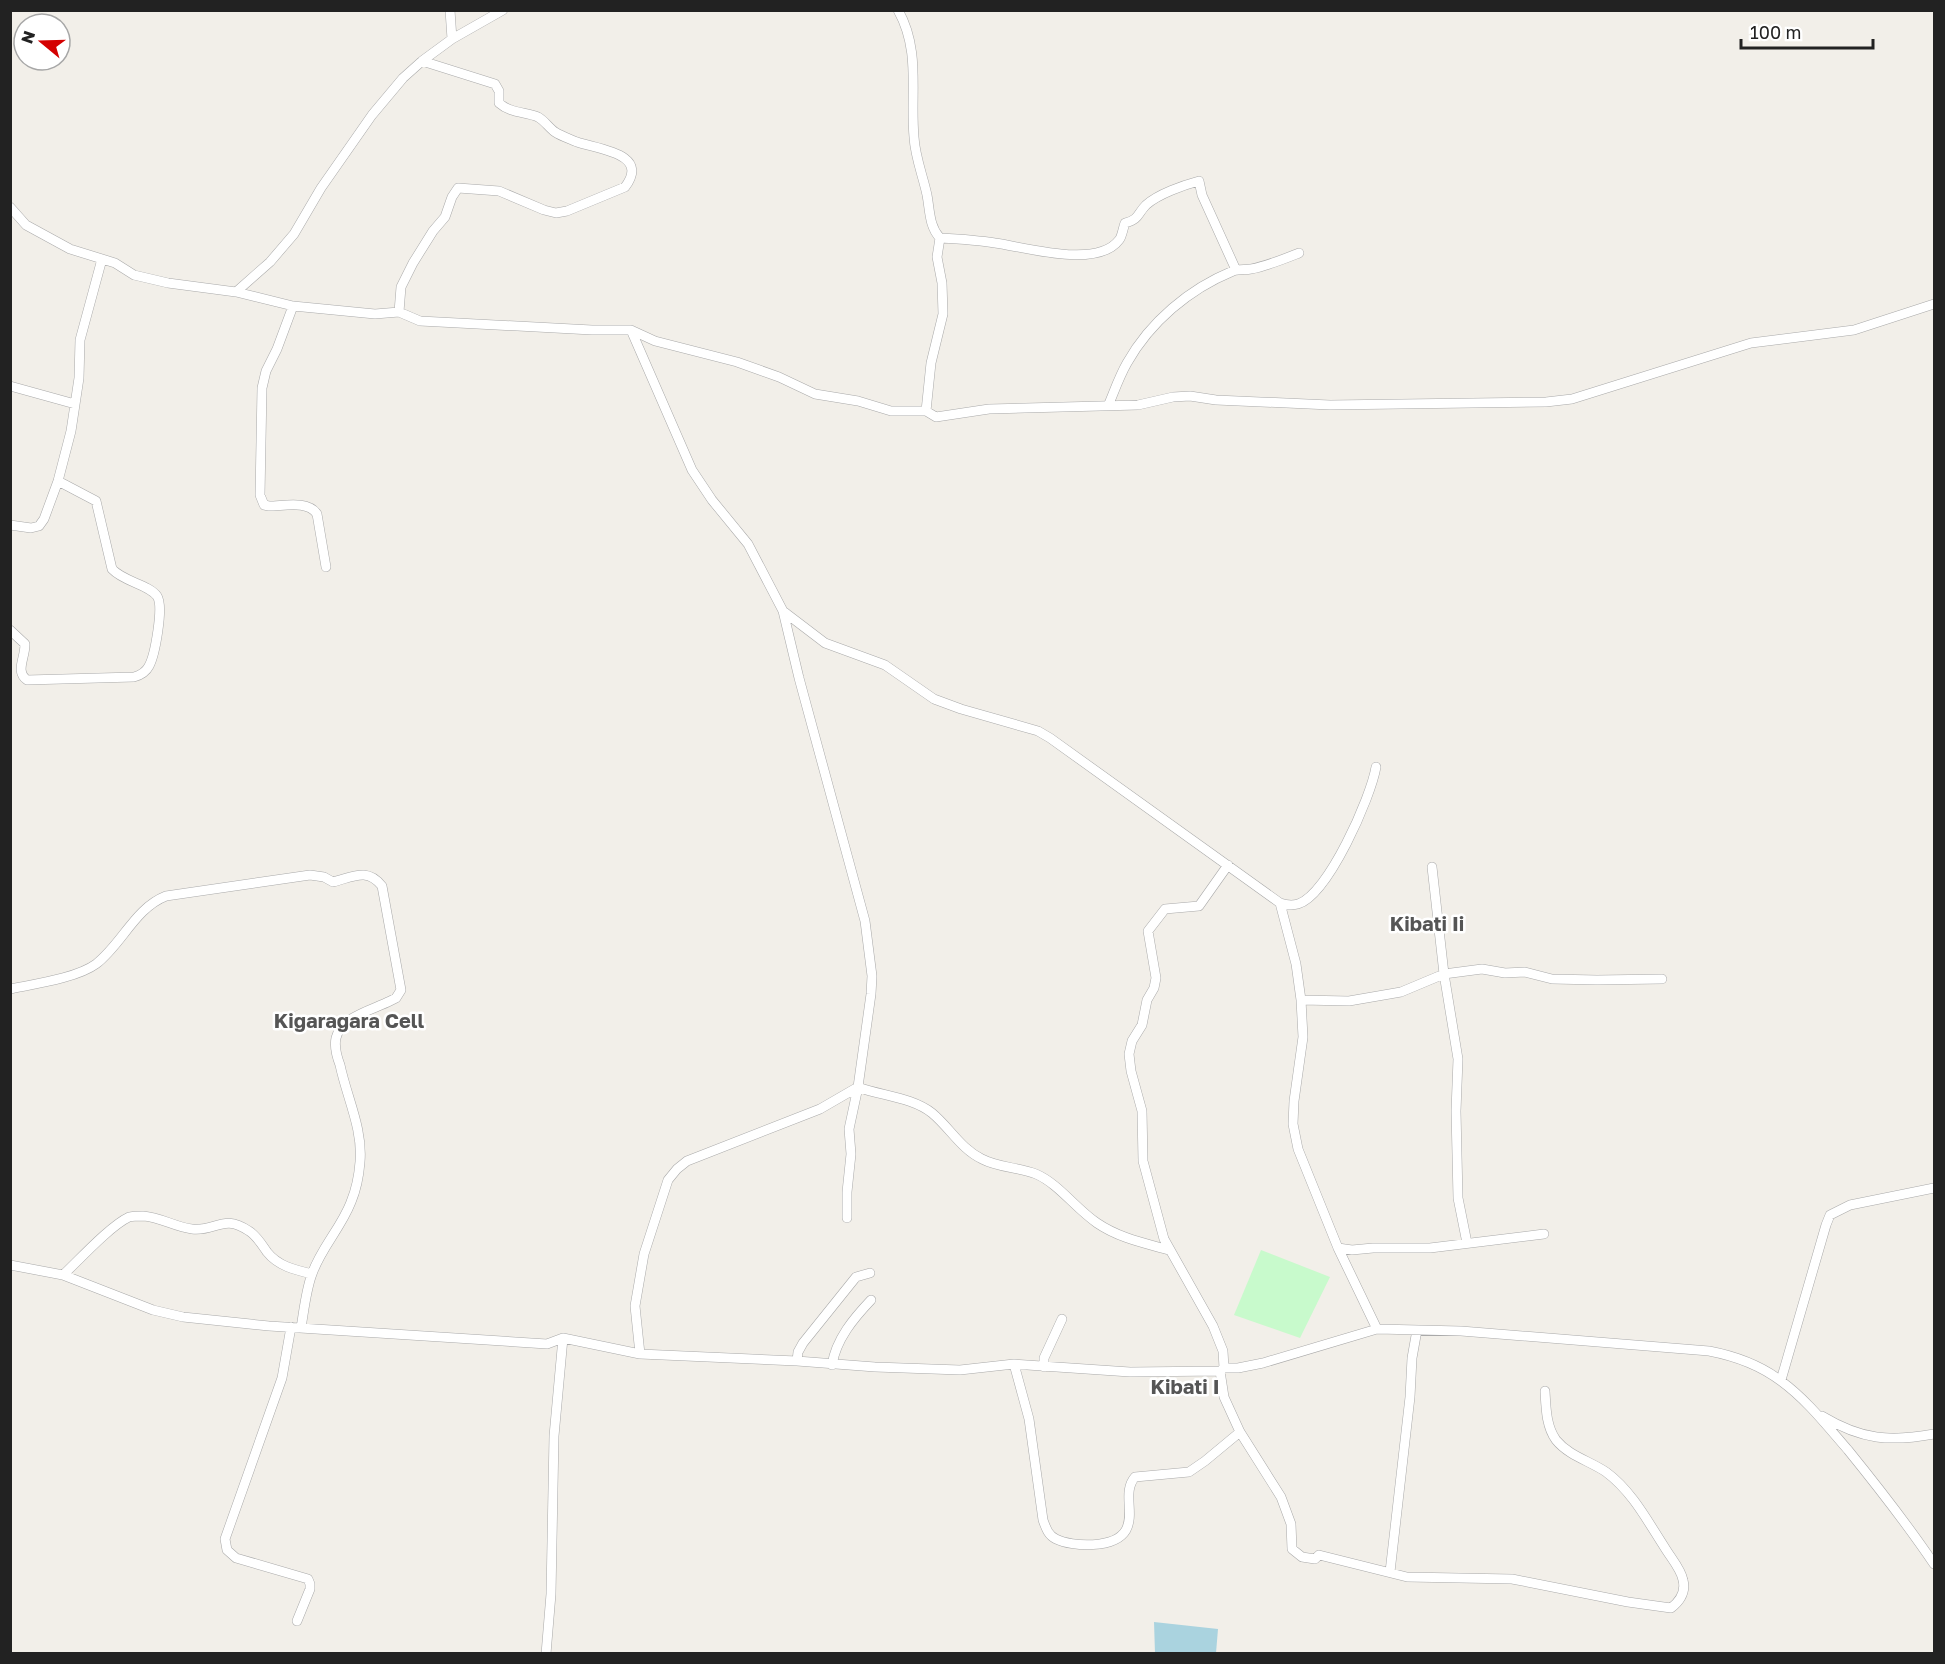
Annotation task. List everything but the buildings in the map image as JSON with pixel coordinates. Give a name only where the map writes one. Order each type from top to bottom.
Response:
[{"type":"street","points":[[450,10],[452,39]]},
{"type":"street","points":[[236,292],[270,262],[294,234],[321,188],[372,115],[403,78],[452,39],[503,10]]},
{"type":"street","points":[[898,10],[909,35],[914,57],[914,137],[918,162],[927,194],[932,230],[940,238],[973,239],[1054,254],[1086,255],[1105,250],[1120,240],[1125,223],[1136,220],[1147,204],[1179,186],[1199,181],[1202,195],[1236,270]]},
{"type":"street","points":[[399,312],[401,287],[433,231],[445,217],[458,188],[499,191],[544,210],[562,212],[625,187],[632,172],[627,160],[622,156],[610,150],[577,142],[556,133],[537,117],[505,108],[499,104],[499,91],[495,84],[422,61]]},
{"type":"street","points":[[10,207],[26,225],[70,249],[115,263],[134,275],[168,283],[236,292],[293,306],[375,314],[399,312],[420,321],[631,330],[655,341],[747,365],[815,394],[858,401],[891,411],[926,411],[936,417],[989,409],[1138,405],[1173,397],[1190,396],[1330,405],[1546,402],[1572,399],[1751,343],[1854,330],[1935,304]]},
{"type":"street","points":[[926,411],[931,363],[943,314],[942,283],[937,257],[940,238]]},
{"type":"street","points":[[1108,405],[1125,366],[1150,330],[1186,298],[1205,285],[1236,270],[1251,269],[1299,253]]},
{"type":"street","points":[[10,525],[31,528],[39,526],[47,513],[70,437],[79,378],[80,340],[102,259]]},
{"type":"street","points":[[293,306],[266,371],[262,388],[260,495],[264,505],[302,505],[314,510],[317,514],[326,567]]},
{"type":"street","points":[[631,330],[692,470],[712,500],[748,544],[783,611],[865,921],[872,976],[858,1087],[849,1129],[851,1154],[847,1218]]},
{"type":"street","points":[[10,386],[75,404]]},
{"type":"street","points":[[10,630],[24,644],[20,671],[24,678],[30,680],[134,677],[146,671],[152,658],[160,613],[159,598],[150,590],[117,575],[112,569],[96,501],[58,481]]},
{"type":"street","points":[[783,611],[825,643],[885,665],[934,699],[1038,731],[1280,903],[1300,904],[1318,889],[1345,848],[1368,795],[1376,766]]},
{"type":"street","points":[[1228,865],[1199,906],[1165,909],[1148,931],[1156,978],[1154,988],[1147,1000],[1142,1025],[1132,1041],[1129,1054],[1131,1071],[1142,1111],[1143,1161],[1164,1239],[1213,1326],[1223,1351],[1224,1397],[1240,1432],[1281,1497],[1291,1524],[1293,1549],[1302,1557],[1315,1558],[1319,1555],[1407,1577],[1512,1579],[1671,1608],[1679,1602],[1683,1590],[1683,1579],[1676,1565],[1623,1486],[1605,1472],[1564,1448],[1555,1438],[1549,1427],[1545,1392]]},
{"type":"street","points":[[1432,867],[1444,974],[1458,1059],[1456,1111],[1458,1198],[1467,1243]]},
{"type":"street","points":[[10,989],[74,974],[94,966],[112,950],[146,908],[155,900],[166,896],[310,875],[324,877],[333,882],[364,874],[370,875],[382,886],[401,990],[396,998],[346,1022],[340,1029],[336,1040],[336,1050],[345,1089],[361,1144],[360,1165],[351,1202],[312,1274],[282,1378],[225,1539],[227,1550],[236,1558],[308,1580],[310,1588],[297,1621]]},
{"type":"street","points":[[1280,903],[1296,963],[1302,1000],[1303,1037],[1293,1124],[1298,1149],[1338,1248],[1377,1329]]},
{"type":"street","points":[[1302,1000],[1349,1001],[1401,992],[1444,974],[1482,969],[1505,973],[1525,972],[1552,979],[1662,979]]},
{"type":"street","points":[[640,1354],[635,1306],[637,1284],[662,1193],[676,1169],[687,1161],[820,1109],[858,1087],[921,1107],[931,1113],[971,1153],[984,1161],[1036,1174],[1060,1190],[1079,1209],[1108,1230],[1124,1238],[1169,1250]]},
{"type":"street","points":[[1781,1380],[1830,1215],[1850,1205],[1935,1188]]},
{"type":"street","points":[[63,1275],[118,1224],[131,1216],[143,1216],[192,1229],[203,1229],[227,1222],[237,1224],[251,1232],[278,1262],[312,1274]]},
{"type":"street","points":[[1455,1246],[1464,1232]]},
{"type":"street","points":[[1338,1248],[1352,1250],[1430,1248],[1544,1234]]},
{"type":"street","points":[[10,1264],[63,1275],[153,1310],[183,1317],[547,1344],[563,1338],[640,1354],[797,1361],[832,1365],[960,1370],[1014,1364],[1130,1372],[1238,1368],[1263,1363],[1377,1329],[1461,1331],[1709,1350],[1732,1355],[1749,1362],[1781,1380],[1816,1412],[1890,1502],[1935,1564]]},
{"type":"street","points":[[797,1361],[798,1352],[803,1343],[856,1278],[870,1273]]},
{"type":"street","points":[[832,1365],[834,1352],[845,1333],[872,1300]]},
{"type":"street","points":[[1044,1367],[1044,1358],[1062,1319]]},
{"type":"street","points":[[1390,1572],[1410,1397],[1412,1358],[1417,1330]]},
{"type":"street","points":[[546,1653],[551,1594],[554,1436],[563,1338]]},
{"type":"street","points":[[1014,1364],[1029,1419],[1043,1521],[1047,1531],[1054,1538],[1065,1542],[1093,1545],[1111,1542],[1123,1535],[1130,1517],[1128,1492],[1135,1477],[1189,1472],[1240,1432]]},
{"type":"street","points":[[1816,1412],[1842,1428],[1867,1436],[1890,1440],[1935,1434]]},
{"type":"green space","points":[[1261,1250],[1330,1277],[1300,1338],[1234,1315]]},
{"type":"water","points":[[1154,1622],[1218,1629],[1216,1653],[1155,1653]]},
{"type":"district","name":"Kibati Ii","points":[[1427,924]]},
{"type":"district","name":"Kigaragara Cell","points":[[349,1021]]},
{"type":"district","name":"Kibati I","points":[[1185,1387]]}]
